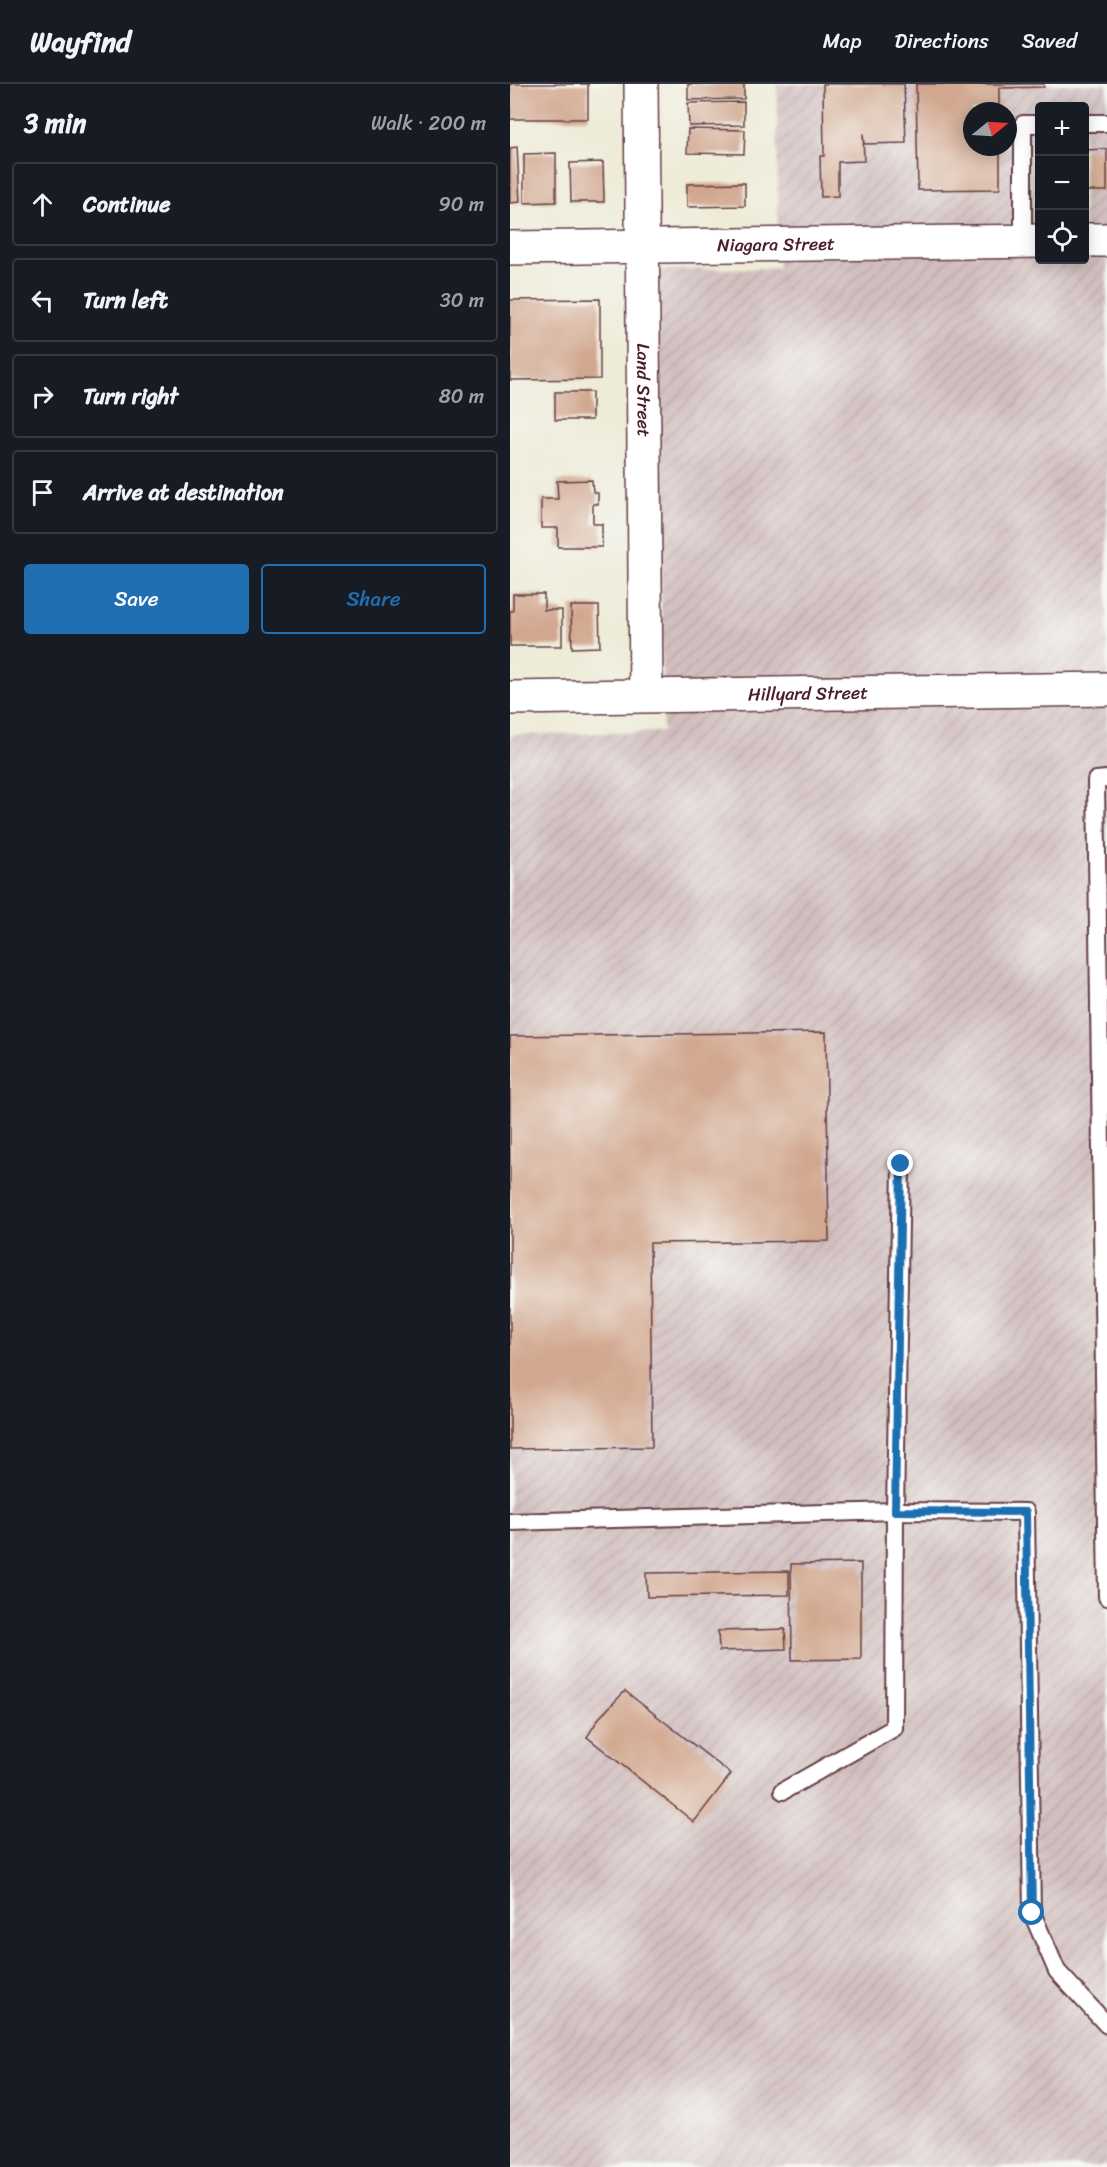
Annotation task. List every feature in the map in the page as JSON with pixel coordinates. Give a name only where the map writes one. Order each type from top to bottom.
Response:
[{"type":"street","name":"Land Street","points":[[641,84],[646,695]]},
{"type":"street","points":[[1089,240],[1107,240]]},
{"type":"street","name":"Niagara Street","points":[[510,248],[1031,241]]},
{"type":"street","name":"Hillyard Street","points":[[510,698],[1107,689]]},
{"type":"lane","points":[[1089,123],[1107,123]]},
{"type":"lane","points":[[1031,241],[1023,124],[1035,124]]},
{"type":"lane","points":[[1107,779],[1096,780],[1107,1597]]},
{"type":"lane","points":[[783,1791],[894,1728],[901,1164]]},
{"type":"lane","points":[[510,1522],[895,1511],[1026,1512],[1032,1913],[1057,1971],[1107,2025]]},
{"type":"shaded area","points":[[777,84],[1107,84],[1107,2167],[510,2167],[510,735],[663,732],[657,270],[778,268]]},
{"type":"building","points":[[510,84],[588,84],[588,119],[510,119]]},
{"type":"building","points":[[688,84],[744,84],[744,99],[688,100]]},
{"type":"building","points":[[823,84],[904,84],[906,143],[864,144],[863,133],[864,161],[838,162],[838,196],[821,197],[820,156],[824,156]]},
{"type":"building","points":[[916,84],[1044,84],[1044,87],[999,88],[999,102],[963,102],[963,156],[1000,156],[1000,189],[918,190]]},
{"type":"building","points":[[744,102],[744,125],[689,126],[688,103]]},
{"type":"building","points":[[688,129],[745,130],[744,154],[687,153]]},
{"type":"building","points":[[517,147],[520,202],[510,203],[510,148]]},
{"type":"building","points":[[1107,149],[1107,191],[1089,191],[1089,150]]},
{"type":"building","points":[[556,153],[556,202],[524,203],[524,154]]},
{"type":"building","points":[[603,162],[604,202],[571,202],[570,163]]},
{"type":"building","points":[[745,183],[745,206],[687,207],[687,184]]},
{"type":"building","points":[[600,299],[600,379],[510,380],[510,300]]},
{"type":"building","points":[[555,392],[592,392],[592,420],[555,420]]},
{"type":"building","points":[[592,480],[593,492],[598,493],[598,504],[593,504],[593,524],[602,524],[602,547],[558,547],[558,528],[541,528],[541,499],[558,499],[557,481]]},
{"type":"building","points":[[513,594],[544,594],[544,610],[562,610],[562,646],[510,646],[510,611],[513,611]]},
{"type":"building","points":[[571,606],[599,606],[600,647],[572,648]]},
{"type":"building","points":[[826,1032],[829,1241],[650,1243],[652,1447],[510,1449],[510,1036]]},
{"type":"building","points":[[861,1563],[861,1659],[792,1660],[791,1564]]},
{"type":"building","points":[[789,1571],[789,1595],[647,1597],[646,1573]]},
{"type":"building","points":[[785,1629],[786,1649],[719,1651],[718,1631]]},
{"type":"building","points":[[625,1691],[731,1774],[694,1822],[587,1737],[599,1718]]},
{"type":"route","points":[[901,1164],[895,1511],[1026,1512],[1032,1913]]}]
